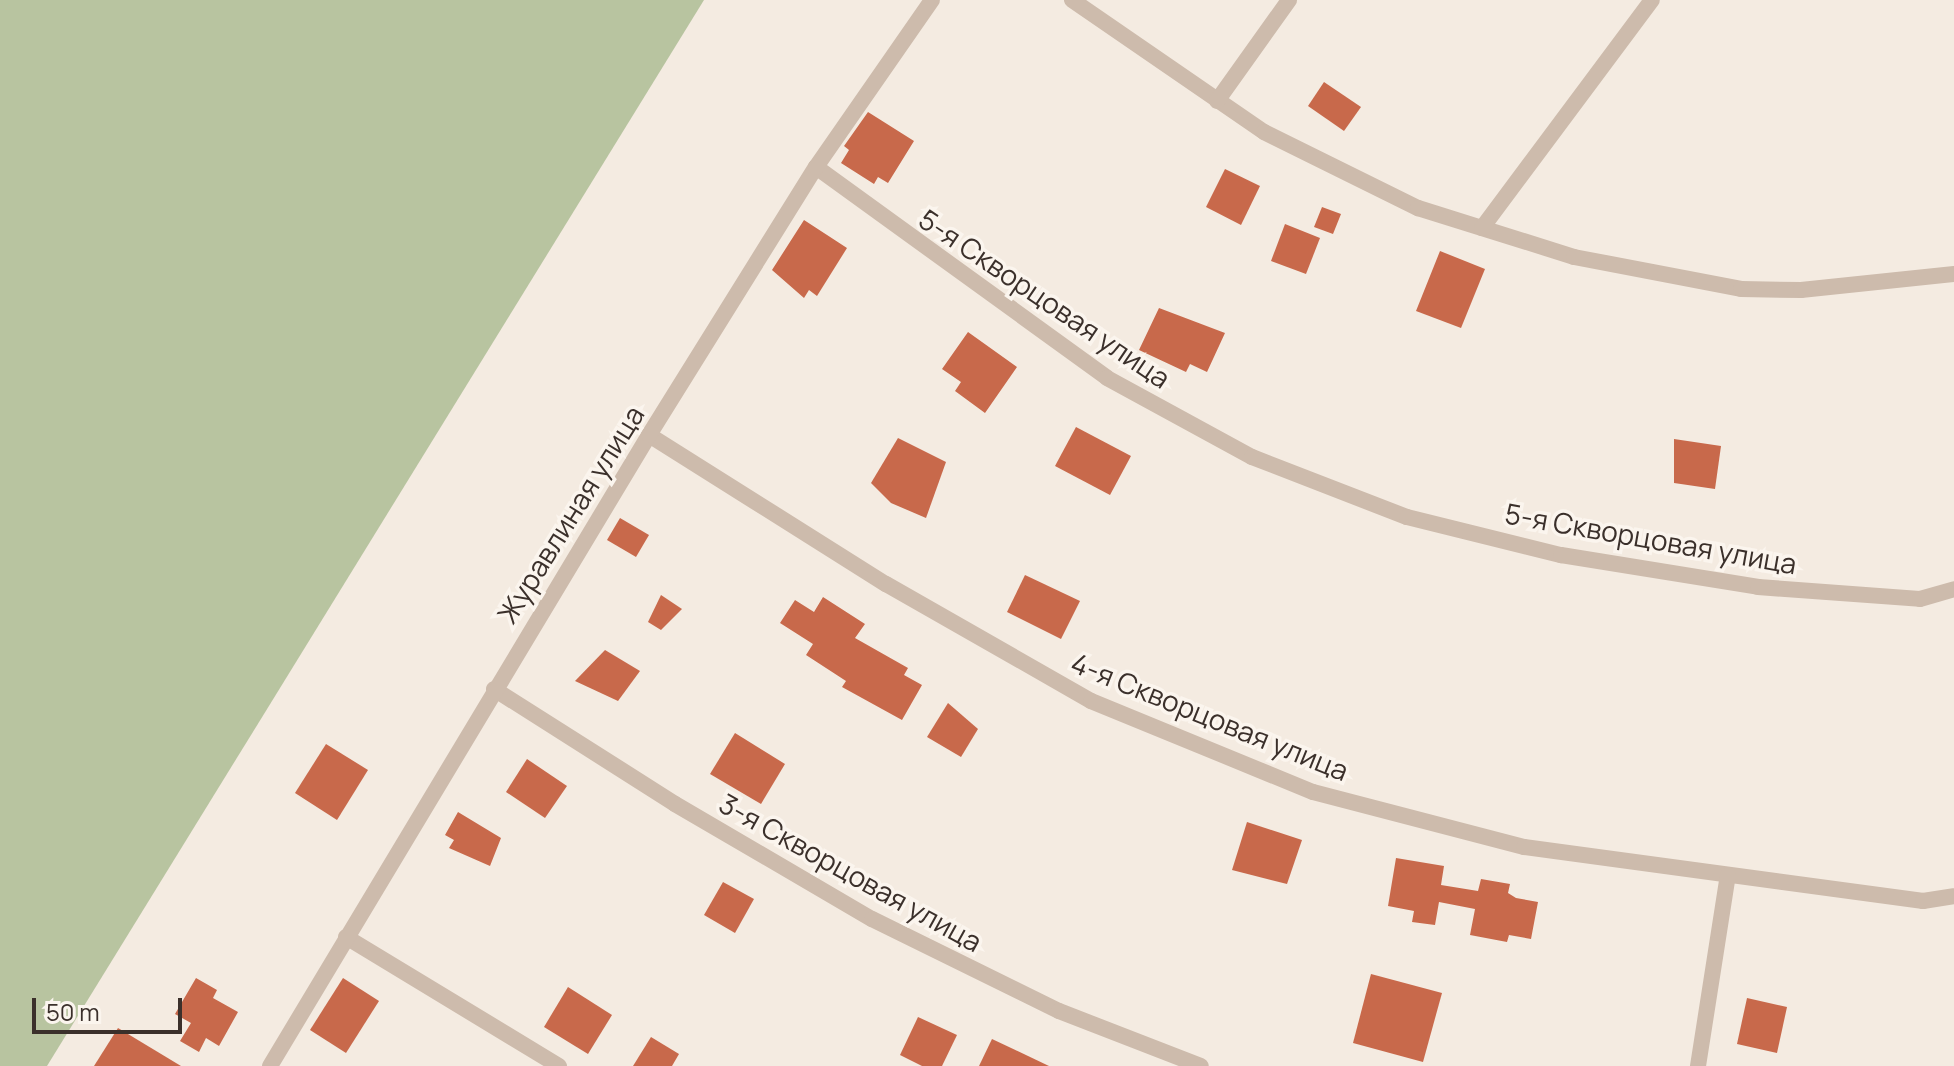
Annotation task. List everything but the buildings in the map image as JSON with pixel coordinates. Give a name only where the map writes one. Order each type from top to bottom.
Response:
[{"type":"street","name":"Журавлиная улица","points":[[270,1066],[649,435],[816,167],[932,0]]},
{"type":"street","points":[[1072,0],[1264,132],[1418,208],[1574,257],[1741,289],[1801,290],[1954,274]]},
{"type":"street","points":[[1217,101],[1289,0]]},
{"type":"street","points":[[1482,228],[1652,0]]},
{"type":"street","name":"5-я Скворцовая улица","points":[[816,167],[1107,378],[1252,457],[1407,517],[1561,555],[1758,587],[1920,599],[1954,589]]},
{"type":"street","name":"4-я Скворцовая улица","points":[[649,435],[886,584],[1091,701],[1313,792],[1524,847],[1923,901],[1954,896]]},
{"type":"street","name":"3-я Скворцовая улица","points":[[494,689],[675,804],[872,919],[1059,1011],[1201,1066]]},
{"type":"street","points":[[1698,1066],[1728,875]]},
{"type":"street","points":[[346,937],[559,1066]]},
{"type":"green space","points":[[0,0],[704,0],[47,1066],[0,1066]]}]
